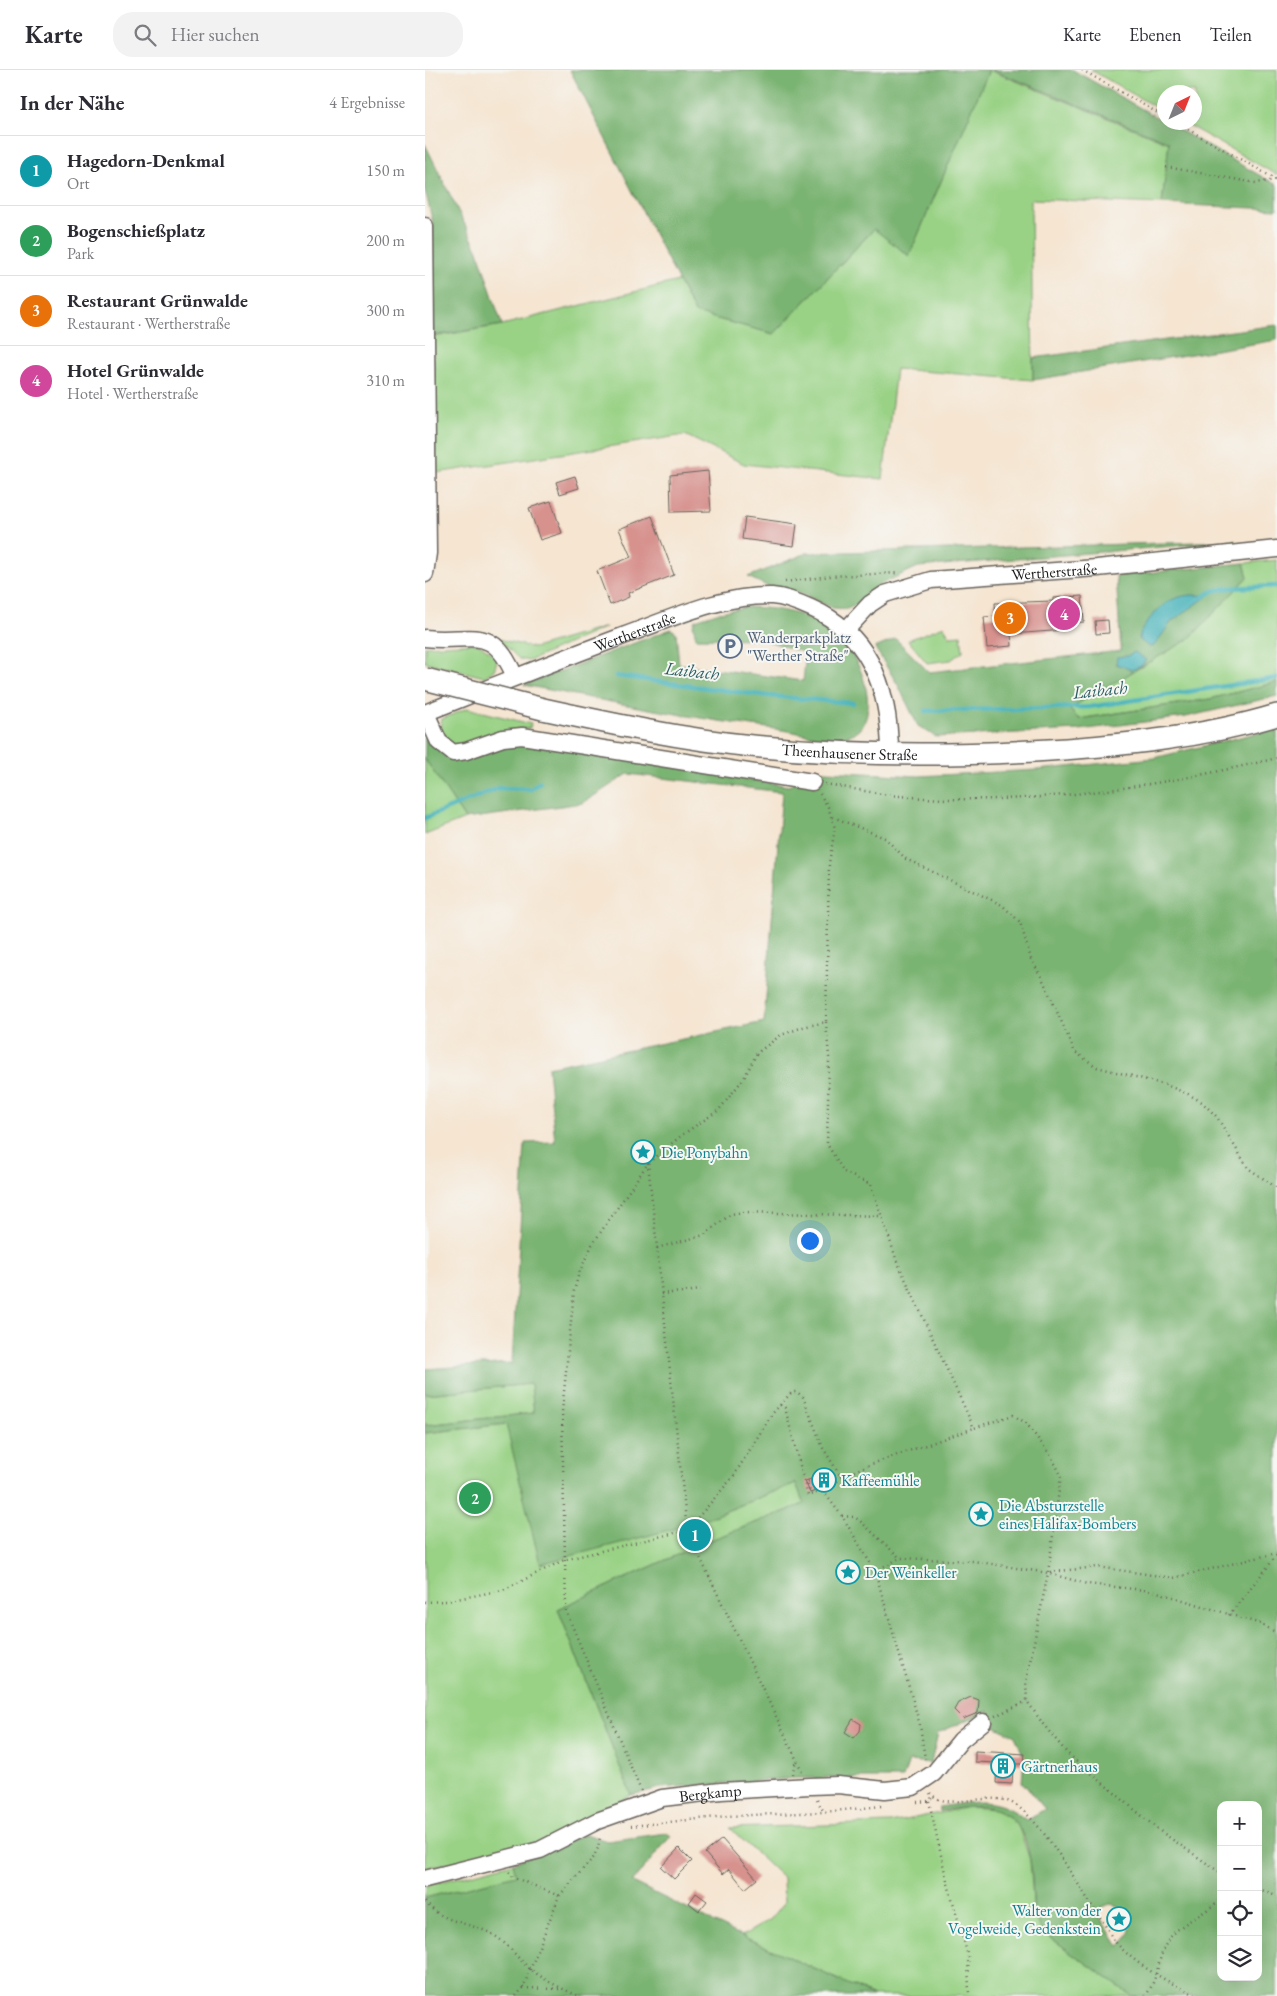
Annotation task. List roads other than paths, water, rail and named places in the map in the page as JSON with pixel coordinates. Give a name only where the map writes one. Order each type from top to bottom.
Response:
[{"type":"main road","name":"Theenhausener Straße","points":[[425,678],[543,709],[615,724],[749,746],[890,755],[964,755],[1086,747],[1172,737],[1254,722],[1277,715]]},
{"type":"street","points":[[425,226],[428,553],[425,574]]},
{"type":"street","name":"Wertherstraße","points":[[847,630],[869,604],[885,594],[931,580],[1097,568],[1277,549]]},
{"type":"street","name":"Wertherstraße","points":[[425,713],[702,607],[739,598],[773,596],[800,603],[827,615],[847,630],[874,666],[881,687],[890,734],[890,755]]},
{"type":"street","points":[[425,638],[467,637],[490,642],[505,656],[515,677]]},
{"type":"street","points":[[425,713],[439,742],[453,753],[466,751],[503,738],[522,736],[812,782]]},
{"type":"street","name":"Bergkamp","points":[[425,1879],[540,1850],[597,1821],[646,1802],[721,1791],[810,1786],[904,1789],[913,1787],[929,1778],[961,1740],[983,1722]]},
{"type":"water","points":[[1189,595],[1208,596],[1172,621],[1154,646],[1149,647],[1139,639],[1148,621],[1160,608],[1173,599]]},
{"type":"water","points":[[1135,652],[1146,660],[1141,666],[1132,670],[1116,664],[1117,657],[1127,656]]},
{"type":"waterway","points":[[1203,597],[1213,591],[1228,588],[1277,586]]},
{"type":"waterway","name":"Laibach","points":[[616,676],[769,696],[853,703]]},
{"type":"waterway","name":"Laibach","points":[[925,711],[1089,707],[1277,678]]},
{"type":"waterway","name":"Laibach","points":[[425,818],[499,788],[531,789],[540,782]]},
{"type":"place","name":"Hotel Grünwalde","points":[[1064,614]]},
{"type":"place","name":"Restaurant Grünwalde","points":[[1010,618]]},
{"type":"place","name":"Wanderparkplatz \"Werther Straße\"","points":[[730,646]]},
{"type":"place","name":"Die Ponybahn","points":[[643,1152]]},
{"type":"place","name":"Kaffeemühle","points":[[824,1480]]},
{"type":"place","name":"Bogenschießplatz","points":[[475,1498]]},
{"type":"place","name":"Die Absturzstelle eines Halifax-Bombers","points":[[981,1514]]},
{"type":"place","name":"Hagedorn-Denkmal","points":[[695,1535]]},
{"type":"place","name":"Der Weinkeller","points":[[848,1572]]},
{"type":"place","name":"Gärtnerhaus","points":[[1003,1766]]},
{"type":"place","name":"Walter von der Vogelweide, Gedenkstein","points":[[1119,1919]]}]
